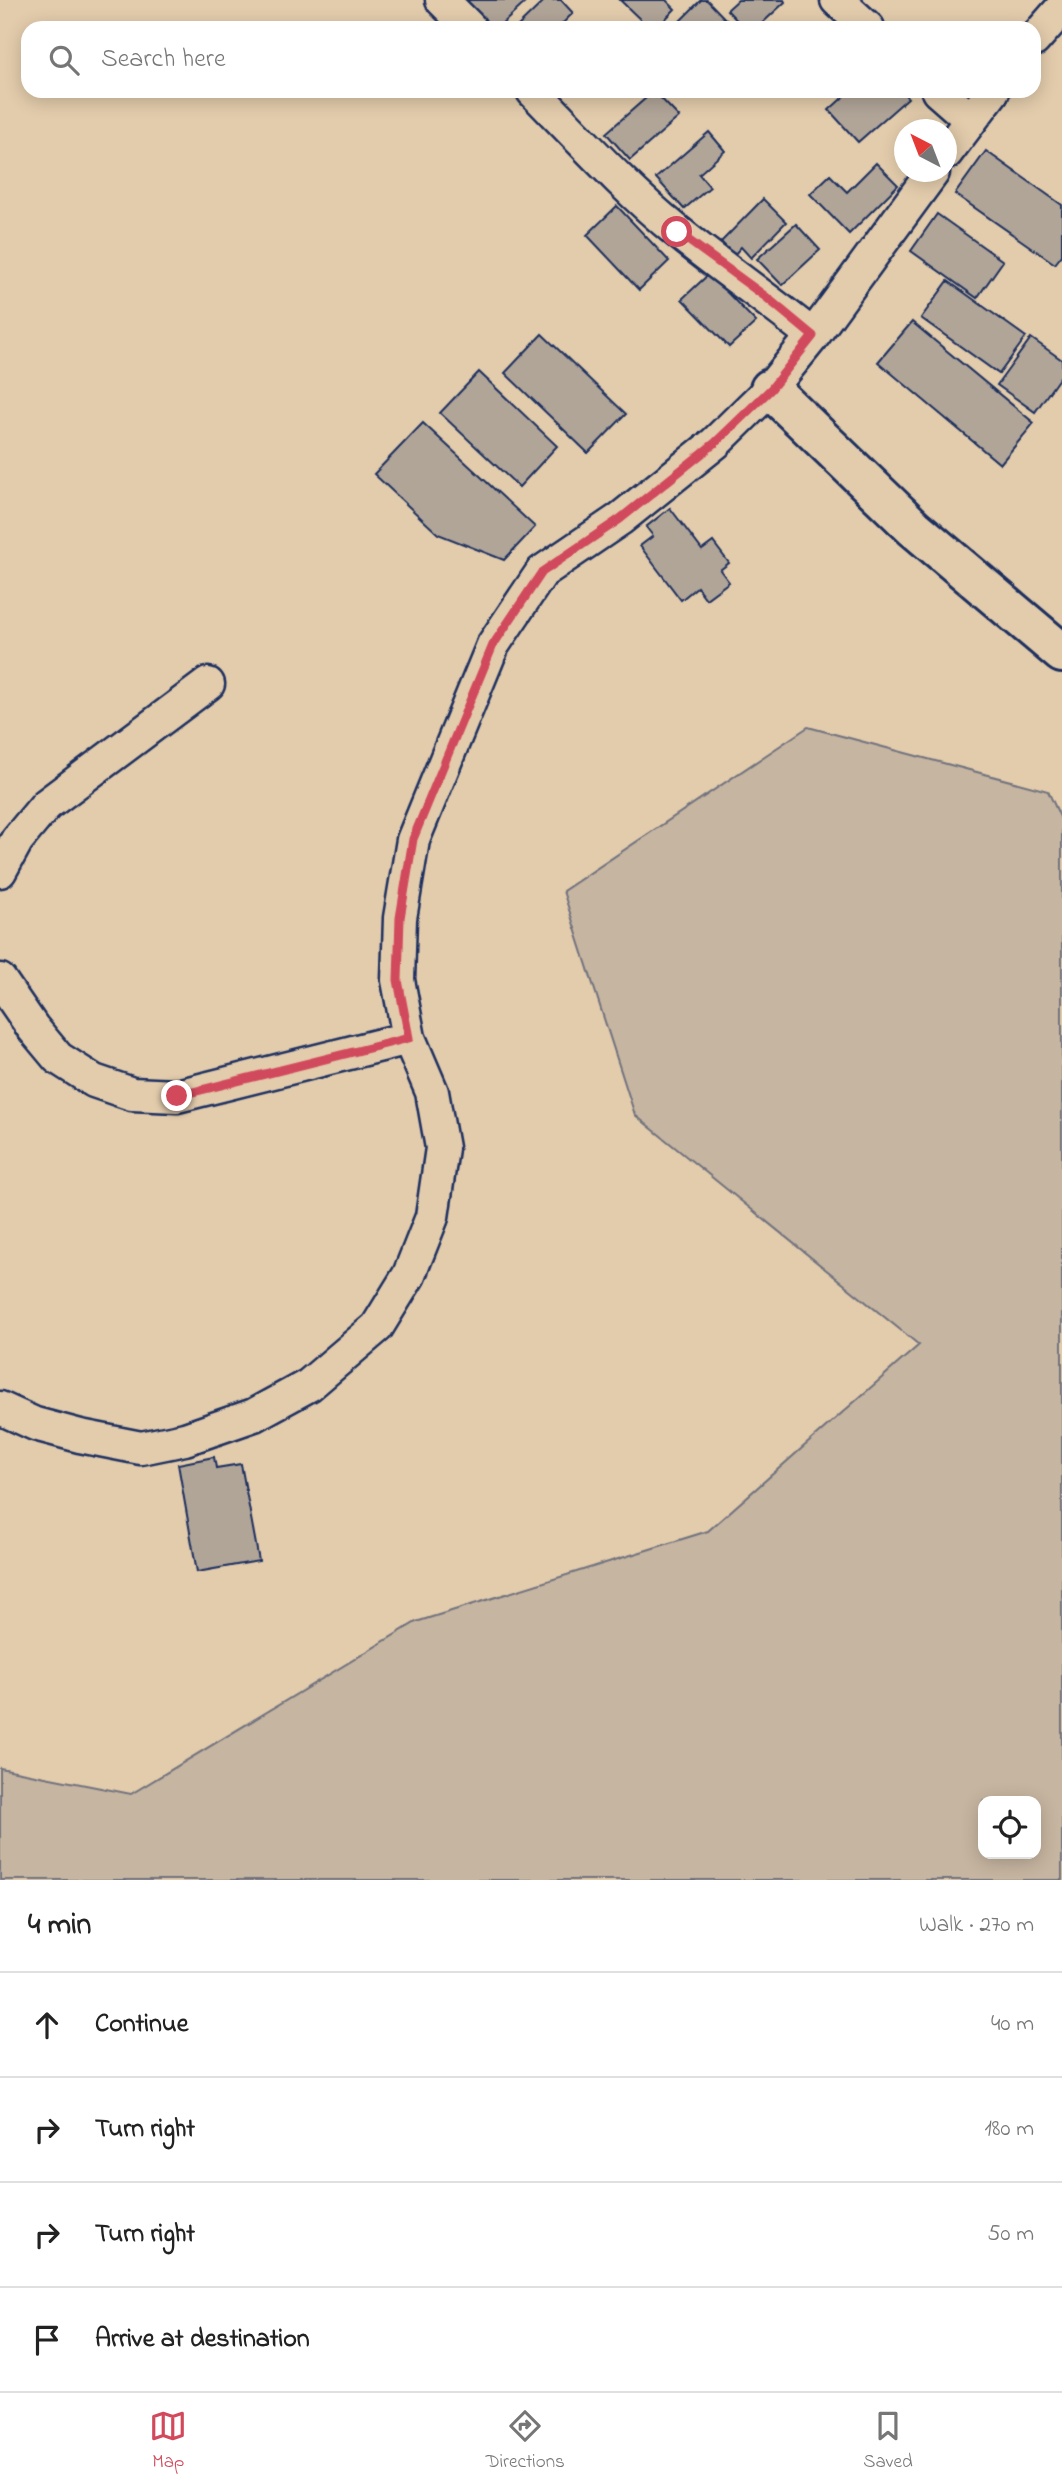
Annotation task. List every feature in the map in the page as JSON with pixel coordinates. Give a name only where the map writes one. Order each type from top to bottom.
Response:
[{"type":"street","points":[[442,0],[463,21]]},
{"type":"street","points":[[837,0],[860,21]]},
{"type":"street","points":[[1041,32],[1062,8]]},
{"type":"street","points":[[540,98],[634,193],[677,232],[766,297],[813,336]]},
{"type":"street","points":[[946,98],[971,120]]},
{"type":"street","points":[[957,139],[988,98]]},
{"type":"street","points":[[0,1408],[35,1424],[141,1448],[185,1439],[254,1415],[309,1385],[377,1327],[409,1275],[432,1217],[442,1148],[432,1092],[409,1038],[398,980],[400,918],[413,839],[493,645],[542,572],[620,519],[684,469],[771,389],[926,182]]},
{"type":"street","points":[[771,389],[914,528],[1062,653]]},
{"type":"street","points":[[0,871],[17,840],[46,805],[208,684]]},
{"type":"street","points":[[0,980],[33,1028],[58,1058],[94,1081],[132,1094],[177,1096],[409,1038]]},
{"type":"shaded area","points":[[808,727],[1048,791],[1062,821],[1062,1880],[0,1880],[0,1768],[131,1794],[416,1622],[708,1531],[919,1345],[635,1115],[563,891]]},
{"type":"building","points":[[460,0],[528,0],[506,21],[480,21]]},
{"type":"building","points":[[545,0],[561,0],[573,13],[565,21],[523,21]]},
{"type":"building","points":[[620,0],[666,0],[675,9],[664,21],[642,21]]},
{"type":"building","points":[[701,0],[707,0],[727,21],[680,21]]},
{"type":"building","points":[[738,0],[785,2],[765,21],[737,21],[727,10]]},
{"type":"building","points":[[646,98],[661,98],[679,117],[630,160],[606,133]]},
{"type":"building","points":[[842,98],[908,98],[858,142],[829,110]]},
{"type":"building","points":[[709,132],[725,151],[699,174],[710,187],[684,209],[656,178]]},
{"type":"building","points":[[986,151],[1062,205],[1062,255],[1055,264],[955,194]]},
{"type":"building","points":[[876,163],[898,185],[849,234],[810,194],[830,175],[847,192]]},
{"type":"building","points":[[763,199],[786,222],[751,258],[741,247],[734,255],[721,242]]},
{"type":"building","points":[[617,206],[669,261],[639,290],[587,235]]},
{"type":"building","points":[[937,214],[1003,261],[977,298],[911,251]]},
{"type":"building","points":[[796,224],[820,250],[782,285],[757,259]]},
{"type":"building","points":[[709,274],[756,322],[729,347],[682,299]]},
{"type":"building","points":[[948,281],[1026,337],[999,374],[921,318]]},
{"type":"building","points":[[912,322],[1034,423],[1000,464],[878,362]]},
{"type":"building","points":[[542,334],[626,414],[588,453],[505,373]]},
{"type":"building","points":[[1031,338],[1062,360],[1062,374],[1035,412],[997,385]]},
{"type":"building","points":[[479,372],[557,446],[519,487],[440,413]]},
{"type":"building","points":[[423,423],[535,527],[504,560],[438,534],[374,474]]},
{"type":"building","points":[[670,508],[702,550],[713,542],[729,563],[720,570],[729,582],[706,599],[697,587],[681,600],[640,546],[653,536],[646,527]]},
{"type":"building","points":[[214,1457],[216,1468],[241,1464],[259,1561],[197,1572],[178,1464]]},
{"type":"route","points":[[177,1096],[409,1038],[398,980],[400,918],[413,839],[493,645],[542,572],[620,519],[715,443],[771,389],[813,336],[766,297],[677,232]]}]
